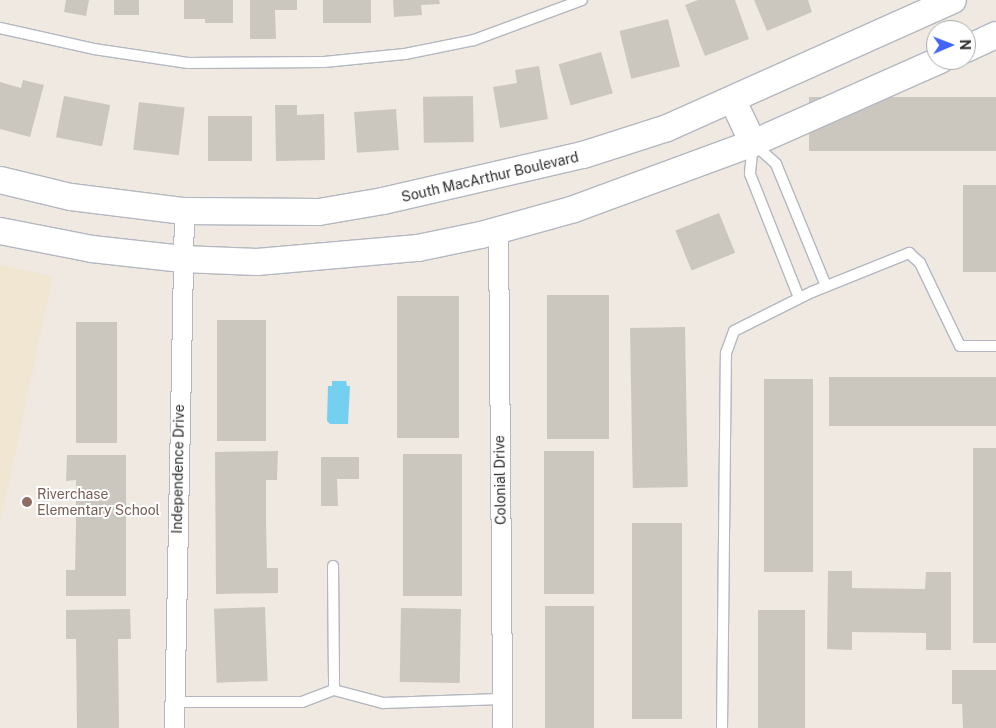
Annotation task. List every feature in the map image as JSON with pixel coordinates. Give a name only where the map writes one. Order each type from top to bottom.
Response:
[{"type":"main road","name":"South MacArthur Boulevard","points":[[0,180],[71,197],[184,211],[319,212],[383,201],[583,155],[667,128],[953,0]]},
{"type":"main road","points":[[976,44],[996,35]]},
{"type":"main road","points":[[0,231],[92,249],[182,259],[257,262],[339,257],[418,248],[498,231],[574,209],[753,143],[926,66]]},
{"type":"main road","points":[[733,100],[753,143]]},
{"type":"street","name":"Independence Drive","points":[[174,728],[184,211]]},
{"type":"street","name":"Colonial Drive","points":[[498,231],[502,728]]},
{"type":"lane","points":[[0,28],[94,49],[188,63],[324,62],[405,54],[474,40],[582,0]]},
{"type":"lane","points":[[753,143],[776,164],[826,286]]},
{"type":"lane","points":[[753,143],[750,174],[800,298]]},
{"type":"lane","points":[[722,728],[726,353],[734,331],[826,286],[909,253],[920,263],[960,346],[996,346]]},
{"type":"lane","points":[[333,566],[334,690]]},
{"type":"lane","points":[[174,702],[302,702],[334,690],[382,704],[502,699]]},
{"type":"shaded area","points":[[0,265],[53,276],[0,525]]},
{"type":"water","points":[[332,381],[346,381],[347,386],[350,386],[348,424],[330,424],[327,421],[328,386],[332,386]]},
{"type":"building","points":[[66,0],[89,0],[86,16],[64,12]]},
{"type":"building","points":[[114,0],[139,0],[139,15],[114,15]]},
{"type":"building","points":[[184,0],[233,0],[233,23],[205,23],[205,19],[184,19]]},
{"type":"building","points":[[250,0],[297,0],[297,10],[275,10],[276,39],[250,39]]},
{"type":"building","points":[[323,0],[371,0],[371,23],[323,23]]},
{"type":"building","points":[[393,0],[439,0],[440,4],[421,5],[422,15],[394,17]]},
{"type":"building","points":[[698,0],[735,0],[749,39],[705,56],[685,5]]},
{"type":"building","points":[[754,0],[808,0],[812,12],[767,31]]},
{"type":"building","points":[[668,19],[680,67],[631,79],[619,31]]},
{"type":"building","points":[[601,52],[613,93],[571,105],[559,64]]},
{"type":"building","points":[[539,66],[548,119],[500,128],[493,87],[517,83],[515,70]]},
{"type":"building","points":[[23,80],[44,85],[30,137],[0,129],[0,82],[21,88]]},
{"type":"building","points":[[64,96],[110,105],[102,146],[56,137]]},
{"type":"building","points":[[473,96],[474,142],[424,143],[423,97]]},
{"type":"building","points":[[809,97],[996,97],[996,151],[809,151]]},
{"type":"building","points":[[139,102],[185,108],[179,155],[133,150]]},
{"type":"building","points":[[275,105],[297,105],[297,115],[324,114],[325,160],[276,161]]},
{"type":"building","points":[[396,109],[399,150],[357,153],[354,112]]},
{"type":"building","points":[[208,116],[252,116],[252,161],[208,161]]},
{"type":"building","points":[[963,185],[996,185],[996,272],[963,272]]},
{"type":"building","points":[[719,213],[735,253],[692,270],[675,231]]},
{"type":"building","points":[[547,295],[609,295],[609,439],[547,439]]},
{"type":"building","points":[[397,296],[459,296],[459,438],[397,438]]},
{"type":"building","points":[[217,320],[266,320],[266,441],[217,441]]},
{"type":"building","points":[[76,322],[117,322],[117,443],[76,443]]},
{"type":"building","points":[[685,327],[688,487],[633,488],[630,328]]},
{"type":"building","points":[[829,377],[996,377],[996,426],[829,426]]},
{"type":"building","points":[[764,379],[813,379],[813,572],[764,572]]},
{"type":"building","points":[[973,448],[996,448],[996,643],[973,643]]},
{"type":"building","points":[[278,451],[277,480],[266,480],[266,524],[267,568],[278,568],[278,593],[216,594],[215,452]]},
{"type":"building","points":[[544,451],[594,451],[594,594],[544,594]]},
{"type":"building","points":[[403,454],[462,454],[462,596],[403,596]]},
{"type":"building","points":[[67,455],[126,455],[126,596],[66,596],[66,570],[75,570],[76,525],[76,480],[66,481]]},
{"type":"building","points":[[321,457],[359,457],[359,479],[337,479],[338,506],[321,506]]},
{"type":"building","points":[[632,523],[682,523],[682,719],[632,719]]},
{"type":"building","points":[[828,571],[852,571],[852,588],[925,589],[926,572],[951,572],[951,650],[926,650],[926,633],[852,632],[852,650],[827,649]]},
{"type":"building","points":[[545,606],[594,606],[594,728],[545,728]]},
{"type":"building","points":[[265,607],[268,681],[217,683],[214,609]]},
{"type":"building","points":[[401,608],[461,609],[460,683],[400,682]]},
{"type":"building","points":[[130,609],[131,639],[118,639],[119,728],[77,728],[76,639],[66,639],[66,610]]},
{"type":"building","points":[[758,610],[805,610],[805,728],[758,728]]},
{"type":"building","points":[[952,670],[996,670],[996,728],[963,728],[962,704],[952,704]]},
{"type":"place","name":"Riverchase Elementary School","points":[[27,502]]}]
